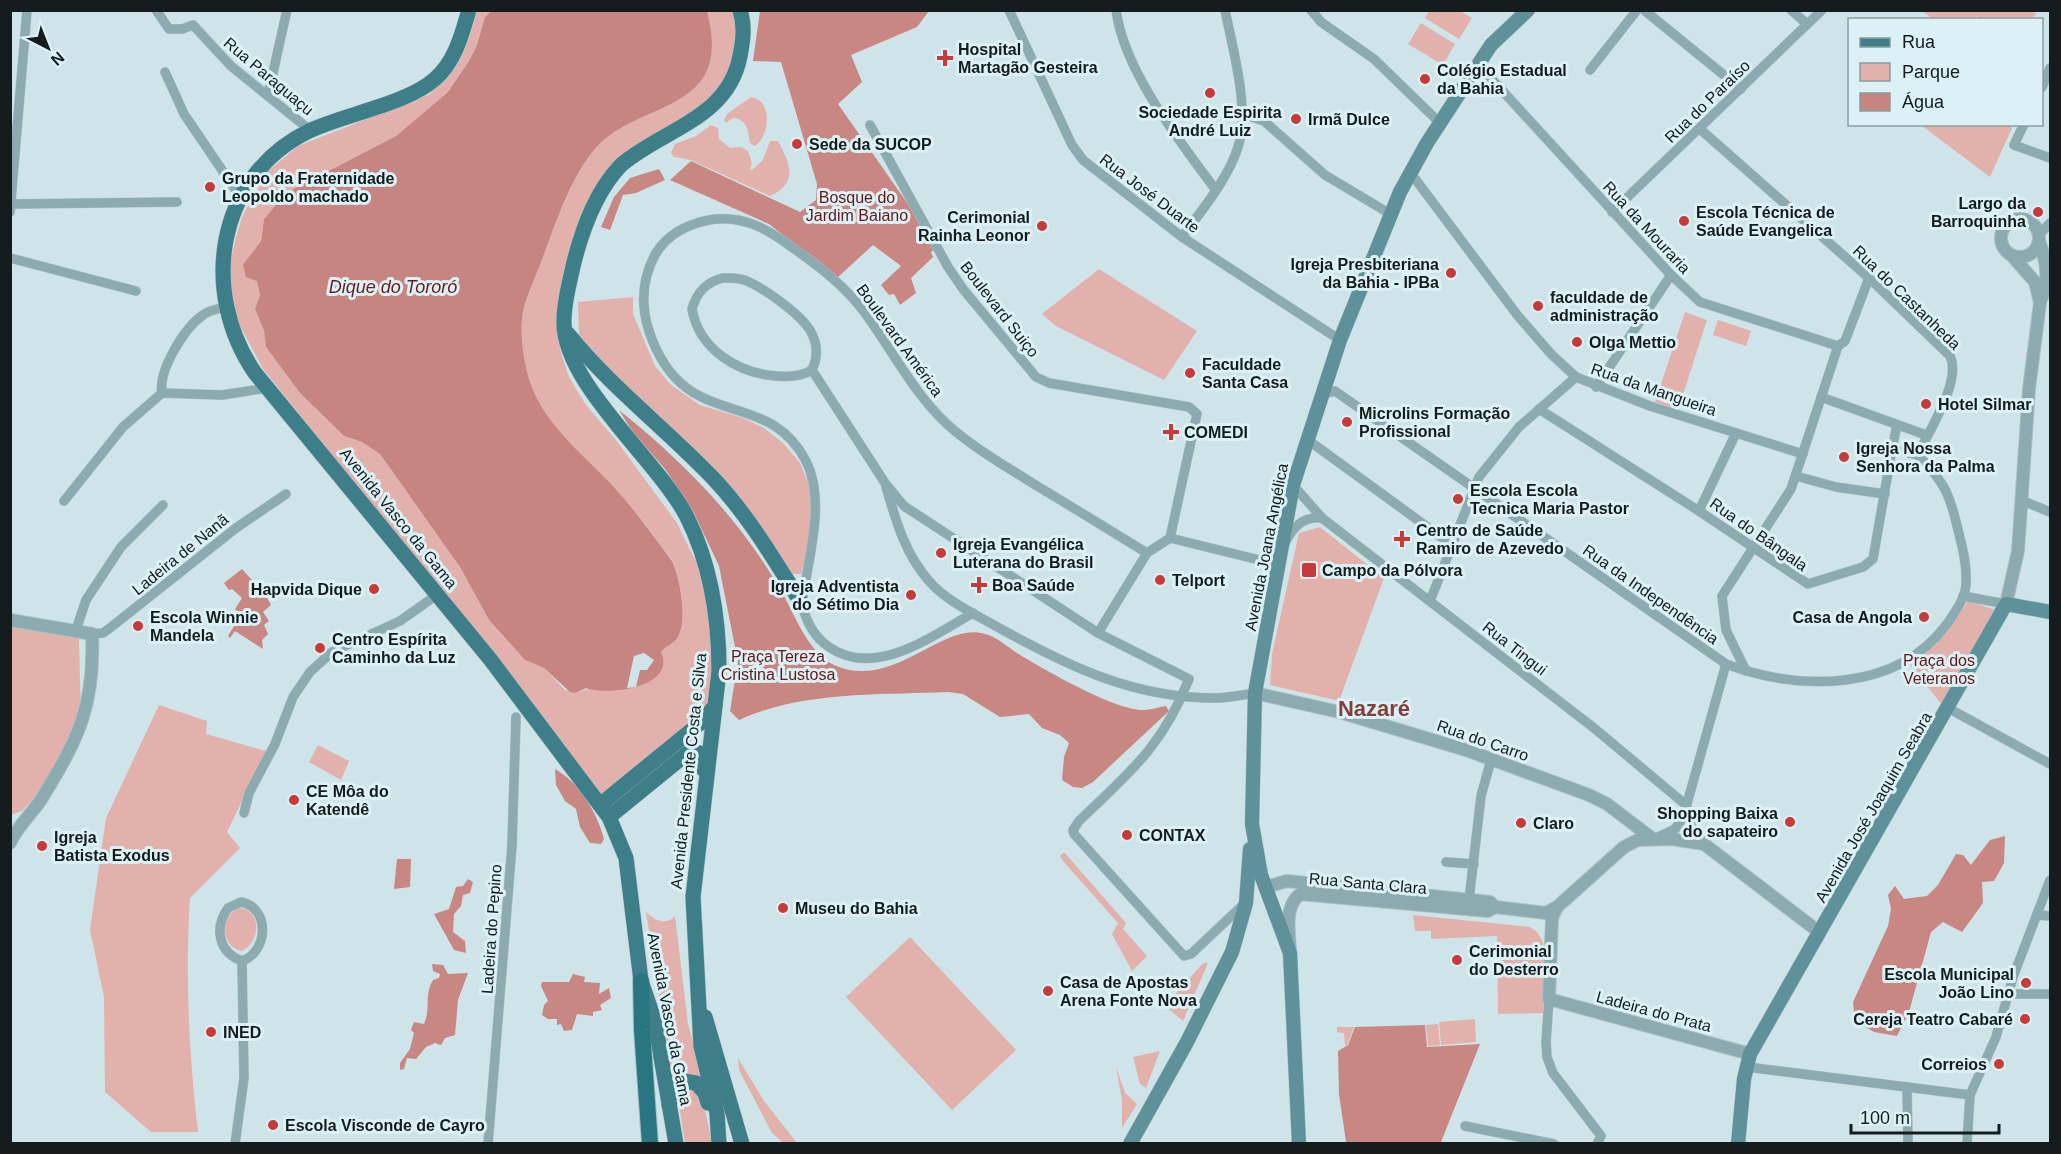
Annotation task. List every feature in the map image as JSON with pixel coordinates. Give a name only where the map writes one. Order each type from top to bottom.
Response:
[{"type":"highway","points":[[641,981],[644,1069],[650,1143]]},
{"type":"highway","points":[[644,1069],[659,1143]]},
{"type":"main road","name":"Avenida Vasco da Gama","points":[[469,10],[453,54],[435,80],[423,88],[311,131],[271,159],[250,183],[241,198],[226,239],[223,260],[226,307],[236,341],[267,388],[438,594],[605,811],[626,858],[641,981],[655,1022],[676,1143]]},
{"type":"main road","name":"Avenida Presidente Costa e Silva","points":[[718,1143],[717,1113],[701,1046],[693,897],[715,706],[719,634],[712,591],[698,542],[670,488],[586,384],[573,358],[563,322],[571,275],[585,225],[595,204],[612,175],[626,160],[702,115],[725,90],[733,77],[741,49],[743,32],[740,10]]},
{"type":"main road","name":"Avenida Joana Angélica","points":[[1299,1143],[1290,953],[1256,856],[1252,824],[1255,693],[1293,485],[1340,340],[1410,172],[1491,45],[1528,10]]},
{"type":"main road","points":[[565,330],[599,370],[713,478],[736,503],[758,532],[802,604]]},
{"type":"main road","points":[[2006,604],[2050,612]]},
{"type":"main road","name":"Avenida José Joaquim Seabra","points":[[1738,1143],[1748,1061],[2006,604]]},
{"type":"main road","points":[[605,811],[699,724],[715,706]]},
{"type":"main road","points":[[605,811],[690,751],[695,750],[703,758],[704,789]]},
{"type":"main road","points":[[1130,1143],[1220,978],[1238,936],[1246,903],[1252,824]]},
{"type":"main road","points":[[1246,903],[1266,887]]},
{"type":"main road","points":[[700,1002],[742,1143]]},
{"type":"main road","points":[[669,1109],[673,1090],[678,1084],[684,1081],[696,1083],[705,1093],[718,1143]]},
{"type":"street","points":[[27,10],[14,139],[11,208],[177,202]]},
{"type":"street","name":"Rua Paraguaçu","points":[[156,10],[169,29],[182,29],[193,25],[231,66],[311,131]]},
{"type":"street","points":[[268,95],[287,10]]},
{"type":"street","name":"Rua José Duarte","points":[[1009,10],[1072,145],[1083,160],[1182,237],[1340,340]]},
{"type":"street","points":[[1116,10],[1123,45],[1136,72],[1215,189]]},
{"type":"street","points":[[1311,10],[1321,22],[1374,59],[1440,123]]},
{"type":"street","points":[[1590,70],[1637,10]]},
{"type":"street","points":[[1644,10],[1741,89]]},
{"type":"street","points":[[1791,10],[1808,24]]},
{"type":"street","name":"Rua do Paraíso","points":[[1612,212],[1822,10]]},
{"type":"street","points":[[1182,237],[1215,189],[1238,146],[1243,114],[1227,11]]},
{"type":"street","points":[[2043,85],[2050,68]]},
{"type":"street","points":[[165,72],[189,122],[241,198]]},
{"type":"street","name":"Rua da Mouraria","points":[[1470,76],[1488,75],[1612,212],[1671,275],[1700,302],[1839,346]]},
{"type":"street","points":[[1243,114],[1264,121],[1325,175],[1392,215]]},
{"type":"street","name":"Boulevard Suiço","points":[[870,124],[948,267],[970,298],[1036,377],[1049,383],[1189,406],[1197,414],[1170,538]]},
{"type":"street","points":[[2023,126],[2014,145],[2050,158]]},
{"type":"street","name":"Rua do Castanheda","points":[[1700,129],[1869,278],[1950,356],[1953,363],[1949,389],[1926,435]]},
{"type":"street","name":"Rua da Mangueira","points":[[1410,172],[1518,316],[1551,355],[1576,376],[1596,387],[1803,454]]},
{"type":"street","name":"Boulevard América","points":[[802,604],[816,495],[807,462],[786,433],[773,423],[705,400],[680,384],[661,360],[647,322],[643,302],[644,282],[649,266],[659,249],[676,232],[696,223],[721,218],[744,220],[763,227],[790,245],[822,269],[851,297],[929,406],[963,437],[1147,554]]},
{"type":"street","points":[[2038,238],[2028,221],[2018,219],[2008,223],[2002,230],[2001,241],[2005,251],[2013,256],[2030,255],[2038,238],[2050,223]]},
{"type":"street","name":"Avenida José Joaquim Seabra","points":[[2006,604],[2014,577],[2023,501],[2029,389],[2040,303],[2046,289],[2047,269],[2038,238]]},
{"type":"street","name":"Avenida José Joaquim Seabra","points":[[2013,256],[2035,282],[2040,303]]},
{"type":"street","points":[[10,258],[136,291]]},
{"type":"street","points":[[1596,387],[1671,275]]},
{"type":"street","points":[[812,370],[797,376],[761,375],[729,362],[703,337],[692,309],[696,298],[712,281],[723,278],[746,280],[798,317],[812,333],[816,354],[812,370],[885,483],[904,506],[925,522],[1098,633],[1189,679],[1170,722],[1149,753],[1079,821],[1074,834],[1184,956],[1191,954],[1246,903]]},
{"type":"street","points":[[1746,671],[1726,630],[1722,596],[1785,501],[1796,476],[1839,346],[1845,341],[1869,278]]},
{"type":"street","points":[[162,393],[160,384],[166,365],[195,321],[207,312],[226,307]]},
{"type":"street","points":[[1430,601],[1474,488],[1507,441],[1576,376]]},
{"type":"street","points":[[64,501],[123,427],[162,393],[222,395],[267,388]]},
{"type":"street","name":"Rua da Independência","points":[[1321,394],[1335,391],[1726,664],[1746,671],[1779,678],[1830,682],[1874,675],[1895,668],[1928,646],[1953,615],[1963,596]]},
{"type":"street","points":[[1821,397],[1926,435],[1918,455]]},
{"type":"street","name":"Rua do Bângala","points":[[1539,409],[1699,510],[1808,584],[1863,567],[1873,559],[1897,425]]},
{"type":"street","points":[[1699,510],[1736,433]]},
{"type":"street","points":[[1308,440],[1452,544]]},
{"type":"street","points":[[1892,449],[1918,455],[1936,473],[1953,504],[1964,554],[1966,585],[1963,596],[2006,604]]},
{"type":"street","points":[[1796,476],[1836,487],[1885,494]]},
{"type":"street","points":[[885,483],[900,535],[922,572],[942,593],[974,613],[1036,648],[1107,681],[1183,696],[1214,698],[1255,693]]},
{"type":"street","name":"Rua Tingui","points":[[1293,485],[1322,518],[1593,728],[1686,805]]},
{"type":"street","name":"Ladeira de Nanã","points":[[92,634],[104,633],[236,528],[286,494]]},
{"type":"street","points":[[2023,501],[2050,512]]},
{"type":"street","points":[[76,630],[86,600],[121,547],[163,505]]},
{"type":"street","points":[[1283,547],[1300,522],[1314,517],[1322,518]]},
{"type":"street","points":[[1098,633],[1147,554],[1170,538],[1280,565]]},
{"type":"street","points":[[244,813],[249,793],[275,744],[293,697],[310,672],[332,651],[400,621],[438,594]]},
{"type":"street","points":[[802,604],[810,626],[823,643],[851,658],[868,659],[885,656],[909,647],[974,613]]},
{"type":"street","points":[[10,620],[92,634],[89,696],[82,728],[41,799],[10,843]]},
{"type":"street","points":[[1653,839],[1675,829],[1683,818],[1726,664]]},
{"type":"street","name":"Rua do Carro","points":[[1255,693],[1356,717],[1491,760],[1589,795],[1628,819],[1653,839]]},
{"type":"street","points":[[1948,708],[2050,764]]},
{"type":"street","name":"Ladeira do Pepino","points":[[488,1143],[511,856],[516,717]]},
{"type":"street","points":[[1469,900],[1481,796],[1491,760]]},
{"type":"street","points":[[1686,805],[1692,825],[1704,844],[1820,932]]},
{"type":"street","points":[[10,824],[29,815]]},
{"type":"street","points":[[1624,847],[1630,831],[1628,819]]},
{"type":"street","points":[[1599,1140],[1562,1089],[1550,1065],[1546,1042],[1552,924],[1557,908],[1624,847],[1638,840],[1653,839],[1704,844]]},
{"type":"street","points":[[1446,862],[1474,864]]},
{"type":"street","name":"Rua Santa Clara","points":[[1266,887],[1287,880],[1490,902],[1495,907]]},
{"type":"street","points":[[1967,1143],[1970,1095],[1996,1037],[2008,994],[2050,880]]},
{"type":"street","name":"Rua Santa Clara","points":[[1290,953],[1289,914],[1291,904],[1300,894],[1488,911],[1495,907],[1550,912],[1557,908]]},
{"type":"street","points":[[241,902],[252,906],[257,911],[263,927],[262,943],[257,951],[242,961],[234,958],[224,949],[219,931],[228,908],[241,902]]},
{"type":"street","points":[[1540,912],[1552,924]]},
{"type":"street","points":[[2037,915],[2050,916]]},
{"type":"street","points":[[235,1143],[244,1078],[242,961]]},
{"type":"street","points":[[2008,994],[2050,994]]},
{"type":"street","name":"Ladeira do Prata","points":[[1549,999],[1748,1061]]},
{"type":"street","points":[[1748,1061],[1970,1095]]},
{"type":"street","points":[[1907,1087],[1908,1143]]},
{"type":"street","points":[[1465,1126],[1554,1143]]},
{"type":"green space","points":[[2033,10],[2036,14],[2032,18],[1980,18],[1977,16],[1975,18],[1932,18],[1922,11]]},
{"type":"green space","points":[[477,11],[491,11],[485,17],[477,45],[469,61],[448,92],[396,136],[286,193],[264,219],[261,241],[253,252],[260,295],[255,309],[264,331],[266,347],[300,393],[344,436],[362,442],[380,454],[460,567],[489,620],[525,660],[544,668],[565,690],[575,693],[646,683],[655,677],[663,666],[661,652],[676,640],[680,633],[683,612],[675,568],[672,560],[628,504],[569,442],[541,405],[530,383],[525,362],[522,317],[527,296],[563,205],[585,162],[594,150],[613,133],[678,100],[695,87],[707,70],[712,45],[707,11],[734,11],[737,35],[735,57],[721,90],[610,176],[557,324],[561,353],[569,377],[586,405],[616,440],[677,523],[698,566],[713,615],[716,660],[708,722],[603,799],[458,612],[263,369],[238,322],[232,294],[230,265],[235,241],[242,217],[267,172],[298,146],[428,95],[448,77],[461,58]]},
{"type":"green space","name":"Bosque do Jardim Baiano","points":[[760,11],[929,11],[917,27],[851,55],[862,82],[838,104],[938,247],[931,252],[933,257],[911,278],[916,293],[900,305],[894,294],[889,295],[881,285],[901,266],[873,245],[837,278],[769,224],[670,180],[691,161],[800,212],[816,200],[817,184],[781,62],[753,61]]},
{"type":"green space","points":[[1429,11],[1460,11],[1472,18],[1459,39],[1425,18]]},
{"type":"green space","points":[[1421,23],[1455,44],[1443,65],[1408,44]]},
{"type":"green space","points":[[751,97],[763,105],[767,119],[764,135],[755,146],[750,143],[742,121],[733,118],[726,123],[724,120],[727,114]]},
{"type":"green space","points":[[711,125],[718,128],[719,139],[730,148],[741,147],[748,151],[752,170],[763,160],[770,141],[778,141],[788,165],[788,179],[785,185],[770,196],[691,160],[674,157],[671,153],[675,144],[696,136]]},
{"type":"green space","points":[[1922,126],[2010,126],[2012,128],[1990,177]]},
{"type":"green space","points":[[659,169],[665,180],[636,193],[623,195],[610,230],[601,227],[614,197],[630,178]]},
{"type":"green space","points":[[1099,269],[1197,331],[1164,380],[1056,326],[1042,314]]},
{"type":"green space","points":[[633,297],[633,314],[655,366],[671,385],[700,405],[743,418],[764,428],[783,443],[800,463],[812,492],[808,551],[801,574],[791,574],[579,337],[578,302]]},
{"type":"green space","points":[[1685,312],[1707,320],[1678,410],[1655,402]]},
{"type":"green space","points":[[1718,320],[1751,331],[1746,346],[1713,335]]},
{"type":"green space","name":"Praça Tereza Cristina Lustosa","points":[[619,410],[690,473],[731,518],[768,569],[810,644],[834,665],[856,671],[877,670],[952,637],[969,632],[985,634],[1046,670],[1099,697],[1132,709],[1147,710],[1166,706],[1169,711],[1093,782],[1082,788],[1073,787],[1062,780],[1064,757],[1069,743],[1060,735],[1042,728],[1029,714],[1000,717],[963,694],[948,692],[815,699],[763,711],[739,720],[730,711],[738,662],[719,566],[694,513],[665,469],[632,431]]},
{"type":"green space","points":[[1320,527],[1384,578],[1339,701],[1270,685],[1272,654],[1299,533]]},
{"type":"green space","points":[[242,569],[271,605],[263,612],[269,621],[264,625],[268,634],[262,640],[263,649],[235,631],[230,638],[228,636],[241,615],[235,609],[242,598],[232,589],[229,590],[224,583]]},
{"type":"green space","name":"Praça dos Veteranos","points":[[1968,601],[1996,610],[1943,706],[1910,665],[1943,636]]},
{"type":"green space","points":[[11,622],[68,630],[79,639],[81,720],[42,789],[22,811],[11,815]]},
{"type":"green space","points":[[159,705],[207,721],[206,734],[266,751],[227,832],[240,848],[190,898],[189,1015],[198,1132],[151,1132],[105,1092],[104,997],[90,930],[106,818]]},
{"type":"green space","points":[[318,745],[349,761],[341,780],[309,762]]},
{"type":"green space","points":[[555,769],[572,782],[592,808],[604,839],[601,844],[590,843],[580,827],[576,809],[565,801],[556,785]]},
{"type":"green space","points":[[2005,836],[2004,863],[1994,881],[1982,882],[1983,903],[1962,932],[1943,922],[1931,932],[1909,1012],[1897,1036],[1874,1032],[1855,1021],[1853,1002],[1888,926],[1891,909],[1888,895],[1895,886],[1904,899],[1927,896],[1938,885],[1956,854],[1963,855],[1971,865],[1990,840]]},
{"type":"green space","points":[[1064,852],[1126,923],[1123,929],[1147,956],[1132,971],[1112,934],[1118,923],[1063,861],[1060,856]]},
{"type":"green space","points":[[397,859],[411,859],[410,887],[394,889]]},
{"type":"green space","points":[[468,879],[473,882],[470,893],[463,895],[461,906],[454,914],[453,932],[465,941],[466,953],[454,950],[434,914],[449,909],[456,887],[463,886]]},
{"type":"green space","points":[[240,908],[253,915],[256,928],[253,941],[242,951],[229,944],[225,931],[228,917]]},
{"type":"green space","points":[[646,912],[660,921],[667,921],[675,916],[688,1024],[704,1082],[685,1074],[677,1077],[669,1085],[657,979]]},
{"type":"green space","points":[[1413,915],[1530,927],[1538,934],[1546,954],[1543,1013],[1498,1014],[1497,936],[1431,939],[1431,931],[1415,931]]},
{"type":"green space","points":[[910,937],[1016,1050],[952,1110],[846,997]]},
{"type":"green space","points":[[1203,963],[1208,963],[1183,1021],[1165,1006]]},
{"type":"green space","points":[[432,964],[443,965],[448,974],[468,973],[458,1000],[455,1035],[445,1038],[441,1045],[435,1043],[426,1047],[416,1059],[407,1058],[404,1069],[400,1070],[400,1063],[410,1049],[414,1022],[424,1024],[430,985],[433,980],[439,978],[440,974],[433,971]]},
{"type":"green space","points":[[573,974],[585,977],[584,982],[600,983],[599,994],[609,988],[611,998],[600,1005],[602,1010],[593,1012],[593,1016],[577,1014],[572,1030],[564,1031],[561,1024],[557,1025],[557,1019],[548,1019],[542,1015],[544,1005],[548,1001],[541,986],[542,982],[569,982]]},
{"type":"green space","points":[[1475,1019],[1476,1042],[1441,1045],[1439,1022]]},
{"type":"green space","points":[[1438,1024],[1440,1045],[1428,1046],[1426,1025]]},
{"type":"green space","points":[[1425,1025],[1427,1047],[1480,1044],[1441,1142],[1346,1142],[1339,1094],[1338,1051],[1348,1045],[1355,1027]]},
{"type":"green space","points":[[1337,1027],[1354,1027],[1345,1046],[1344,1033],[1337,1032]]},
{"type":"green space","points":[[1160,1051],[1146,1088],[1140,1084],[1133,1057]]},
{"type":"green space","points":[[738,1058],[764,1101],[797,1143],[783,1143],[772,1133],[739,1070]]},
{"type":"green space","points":[[1116,1067],[1125,1093],[1137,1104],[1122,1128],[1122,1100]]},
{"type":"green space","points":[[692,1086],[704,1105],[712,1143],[685,1143],[677,1092]]},
{"type":"water","name":"Dique do Tororó","points":[[491,11],[707,11],[712,45],[707,70],[695,87],[678,100],[613,133],[594,150],[585,162],[563,205],[527,296],[522,317],[525,362],[530,383],[541,405],[569,442],[613,486],[636,513],[672,561],[678,578],[683,612],[680,633],[676,640],[661,652],[663,664],[659,674],[650,681],[623,690],[586,688],[575,693],[570,692],[544,668],[525,660],[489,620],[460,567],[380,454],[362,442],[344,436],[300,393],[266,347],[264,331],[255,309],[260,295],[257,281],[246,277],[243,265],[261,241],[264,219],[286,193],[396,136],[448,92],[469,61],[477,45],[485,17]]},
{"type":"pier","points":[[644,653],[654,660],[647,670],[640,670],[636,687],[627,688],[634,656]]},
{"type":"place","name":"Hospital Martagão Gesteira","points":[[945,58]]},
{"type":"place","name":"Colégio Estadual da Bahia","points":[[1425,79]]},
{"type":"place","name":"Sociedade Espirita André Luiz","points":[[1210,93]]},
{"type":"place","name":"Irmã Dulce","points":[[1296,119]]},
{"type":"place","name":"Sede da SUCOP","points":[[797,144]]},
{"type":"place","name":"Grupo da Fraternidade Leopoldo machado","points":[[210,187]]},
{"type":"place","name":"Largo da Barroquinha","points":[[2038,212]]},
{"type":"place","name":"Escola Técnica de Saúde Evangelica","points":[[1684,221]]},
{"type":"place","name":"Cerimonial Rainha Leonor","points":[[1042,226]]},
{"type":"place","name":"Igreja Presbiteriana da Bahia - IPBa","points":[[1451,273]]},
{"type":"place","name":"faculdade de administração","points":[[1538,306]]},
{"type":"place","name":"Olga Mettio","points":[[1577,342]]},
{"type":"place","name":"Faculdade Santa Casa","points":[[1190,373]]},
{"type":"place","name":"Hotel Silmar","points":[[1926,404]]},
{"type":"place","name":"Microlins Formação Profissional","points":[[1347,422]]},
{"type":"place","name":"COMEDI","points":[[1171,432]]},
{"type":"place","name":"Igreja Nossa Senhora da Palma","points":[[1844,457]]},
{"type":"place","name":"Escola Escola Tecnica Maria Pastor","points":[[1458,499]]},
{"type":"place","name":"Centro de Saúde Ramiro de Azevedo","points":[[1402,539]]},
{"type":"place","name":"Igreja Evangélica Luterana do Brasil","points":[[941,553]]},
{"type":"place","name":"Campo da Pólvora","points":[[1309,570]]},
{"type":"place","name":"Telport","points":[[1160,580]]},
{"type":"place","name":"Boa Saúde","points":[[979,585]]},
{"type":"place","name":"Hapvida Dique","points":[[374,589]]},
{"type":"place","name":"Igreja Adventista do Sétimo Dia","points":[[911,595]]},
{"type":"place","name":"Casa de Angola","points":[[1924,617]]},
{"type":"place","name":"Escola Winnie Mandela","points":[[138,626]]},
{"type":"place","name":"Centro Espírita Caminho da Luz","points":[[320,648]]},
{"type":"place","name":"CE Môa do Katendê","points":[[294,800]]},
{"type":"place","name":"Shopping Baixa do sapateiro","points":[[1790,822]]},
{"type":"place","name":"Claro","points":[[1521,823]]},
{"type":"place","name":"CONTAX","points":[[1127,835]]},
{"type":"place","name":"Igreja Batista Exodus","points":[[42,846]]},
{"type":"place","name":"Museu do Bahia","points":[[783,908]]},
{"type":"place","name":"Cerimonial do Desterro","points":[[1457,960]]},
{"type":"place","name":"Escola Municipal João Lino","points":[[2026,983]]},
{"type":"place","name":"Casa de Apostas Arena Fonte Nova","points":[[1048,991]]},
{"type":"place","name":"Cereja Teatro Cabaré","points":[[2025,1019]]},
{"type":"place","name":"INED","points":[[211,1032]]},
{"type":"place","name":"Correios","points":[[1999,1064]]},
{"type":"place","name":"Escola Visconde de Cayro","points":[[273,1125]]},
{"type":"district","name":"Nazaré","points":[[1374,708]]}]
